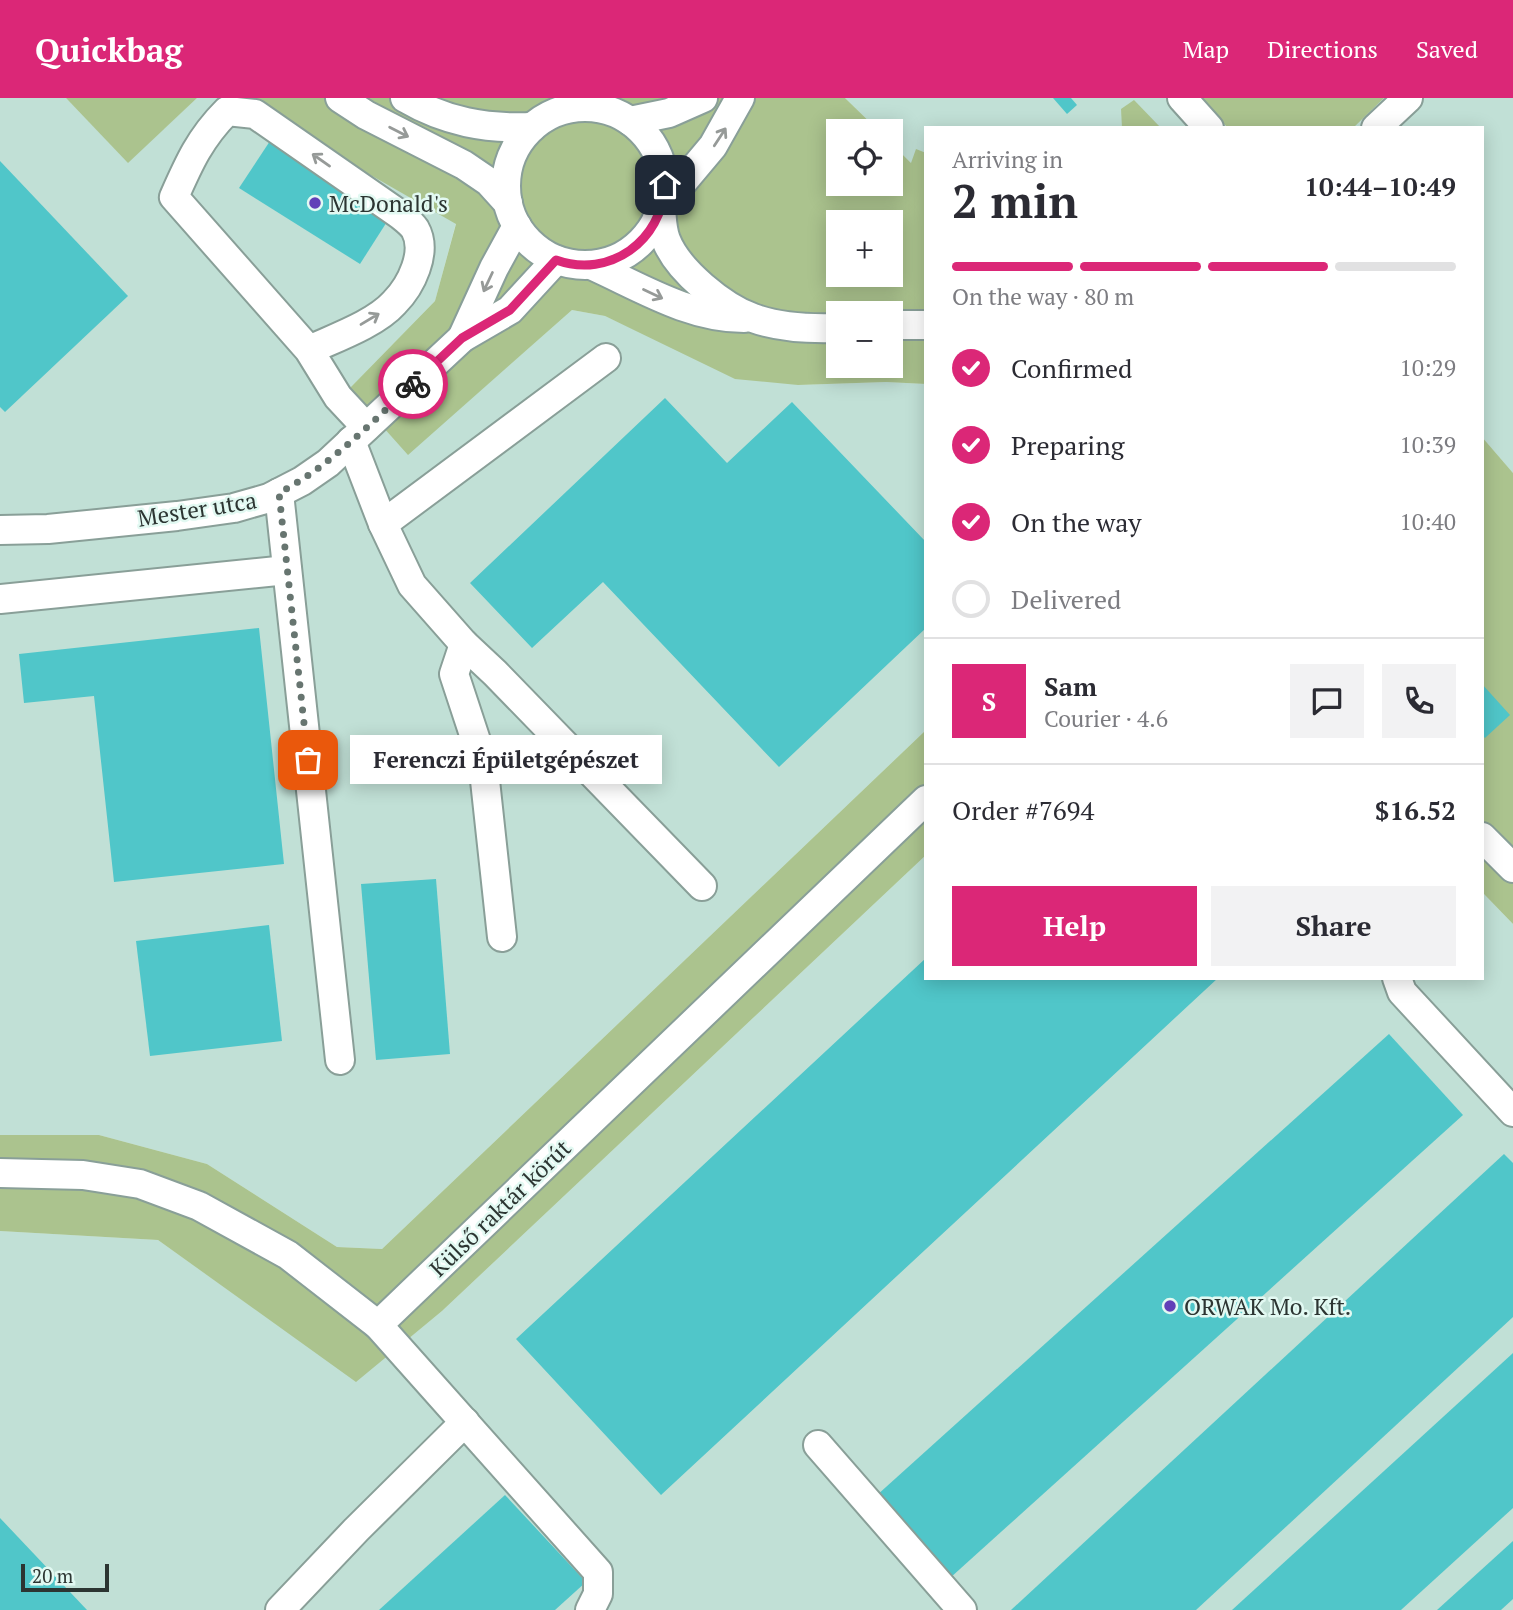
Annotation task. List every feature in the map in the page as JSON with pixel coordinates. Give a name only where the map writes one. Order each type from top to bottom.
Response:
[{"type":"street","points":[[340,98],[366,115],[464,165],[489,182],[536,248],[556,260],[591,265],[611,261],[636,247],[651,231],[661,208],[713,146],[740,98]]},
{"type":"street","points":[[405,98],[439,115],[469,124],[506,128],[568,109],[597,108],[669,113],[703,98]]},
{"type":"street","points":[[1182,98],[1207,126]]},
{"type":"street","points":[[1378,126],[1408,98]]},
{"type":"street","points":[[623,110],[649,140],[661,164],[665,185],[661,208],[662,226],[667,243],[683,266],[710,294],[750,318]]},
{"type":"street","points":[[309,350],[368,321],[394,303],[415,268],[421,246],[414,228],[399,214],[255,114],[227,111],[209,129],[191,156],[174,197],[309,350],[338,397],[359,434],[383,524],[412,585],[464,644],[702,886]]},
{"type":"street","points":[[462,338],[512,215],[506,184],[509,164],[520,142],[546,114]]},
{"type":"street","points":[[462,338],[510,310],[556,260]]},
{"type":"street","points":[[591,265],[700,313],[720,318],[750,318],[796,327],[826,328]]},
{"type":"street","points":[[903,325],[924,325]]},
{"type":"street","name":"Mester utca","points":[[0,530],[48,529],[234,508],[279,493],[328,463],[462,338]]},
{"type":"street","points":[[383,524],[606,358]]},
{"type":"street","points":[[279,493],[340,1060]]},
{"type":"street","points":[[0,599],[287,570]]},
{"type":"street","points":[[464,644],[454,674],[483,762],[502,937]]},
{"type":"street","name":"Külső raktár körút","points":[[378,1325],[924,802]]},
{"type":"street","points":[[1484,839],[1513,868]]},
{"type":"street","points":[[1398,980],[1402,992],[1513,1112]]},
{"type":"street","points":[[0,1173],[83,1175],[140,1184],[199,1206],[288,1255],[378,1325],[597,1572],[598,1594],[590,1610]]},
{"type":"street","points":[[280,1610],[465,1422]]},
{"type":"street","points":[[818,1445],[962,1610]]},
{"type":"shaded area","points":[[0,98],[66,98],[128,162],[197,98],[236,98],[456,223],[435,301],[349,389],[408,454],[572,310],[605,316],[646,335],[798,385],[886,382],[924,384],[924,732],[382,1249],[337,1247],[207,1164],[99,1135],[0,1135]]},
{"type":"shaded area","points":[[845,98],[1513,98],[1513,473],[1484,439],[1484,126],[924,126],[924,176],[903,155],[903,119],[867,119]]},
{"type":"shaded area","points":[[924,857],[924,980],[1484,980],[1484,894],[1513,924],[1513,1610],[0,1610],[0,1231],[158,1240],[356,1381],[442,1311]]},
{"type":"green space","points":[[66,98],[197,98],[128,163]]},
{"type":"green space","points":[[236,98],[845,98],[867,119],[826,119],[826,196],[903,196],[903,155],[911,163],[916,149],[924,152],[924,384],[886,382],[798,385],[735,379],[605,316],[572,310],[408,455],[349,389],[435,301],[456,224]]},
{"type":"green space","points":[[1200,98],[1384,98],[1355,126],[1226,126]]},
{"type":"green space","points":[[1134,100],[1159,126],[1122,126],[1121,109]]},
{"type":"green space","points":[[1484,439],[1513,473],[1513,924],[1484,894]]},
{"type":"green space","points":[[924,732],[924,857],[442,1311],[356,1382],[158,1240],[0,1231],[0,1135],[99,1135],[207,1164],[337,1247],[382,1249]]},
{"type":"building","points":[[1053,98],[1071,98],[1077,105],[1067,114]]},
{"type":"building","name":"McDonald's","points":[[270,141],[390,217],[360,264],[239,188]]},
{"type":"building","points":[[0,161],[128,296],[5,412],[0,407]]},
{"type":"building","points":[[665,398],[727,463],[792,402],[924,540],[924,630],[779,767],[603,582],[532,648],[470,583]]},
{"type":"building","points":[[259,628],[284,864],[114,882],[94,696],[24,703],[19,654]]},
{"type":"building","points":[[1484,686],[1510,715],[1484,737]]},
{"type":"building","points":[[436,879],[450,1054],[376,1060],[361,884]]},
{"type":"building","points":[[269,925],[282,1041],[150,1056],[136,941]]},
{"type":"building","points":[[924,960],[924,980],[1216,980],[661,1495],[516,1339]]},
{"type":"building","name":"ORWAK Mo. Kft.","points":[[1389,1034],[1463,1115],[950,1578],[876,1496]]},
{"type":"building","points":[[1504,1154],[1513,1163],[1513,1317],[1196,1610],[1011,1610]]},
{"type":"building","points":[[1513,1353],[1513,1508],[1401,1610],[1232,1610]]},
{"type":"building","points":[[505,1495],[586,1582],[555,1610],[379,1610]]},
{"type":"building","points":[[0,1518],[87,1610],[0,1610]]},
{"type":"building","points":[[1513,1541],[1513,1599],[1501,1610],[1437,1610]]},
{"type":"way so far","points":[[308,760],[279,493],[328,463],[413,384]]},
{"type":"place","name":"McDonald's","points":[[315,203]]},
{"type":"place","name":"Ferenczi Épületgépészet","points":[[308,760]]},
{"type":"place","name":"ORWAK Mo. Kft.","points":[[1170,1306]]},
{"type":"route","points":[[413,384],[462,338],[510,310],[556,260],[581,265],[603,264],[636,247],[655,224],[665,185]]}]
